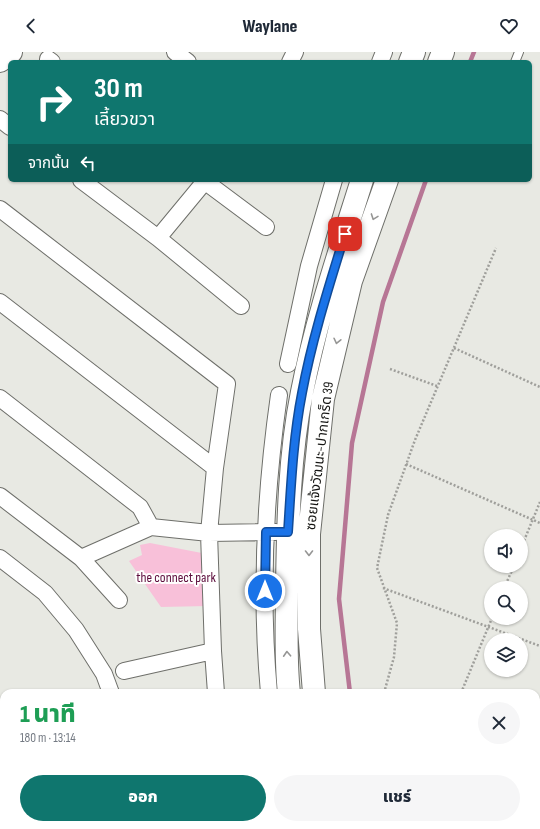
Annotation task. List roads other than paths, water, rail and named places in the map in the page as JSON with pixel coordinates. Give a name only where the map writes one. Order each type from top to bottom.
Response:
[{"type":"main road","points":[[0,61],[11,52]]},
{"type":"main road","name":"ซอยแจ้งวัฒนะ-ปากเกร็ด 39","points":[[289,689],[286,646],[288,532],[294,444],[302,392],[332,275],[361,182]]},
{"type":"main road","name":"ซอยแจ้งวัฒนะ-ปากเกร็ด 39","points":[[314,689],[309,629],[309,534],[323,399],[351,281],[386,182]]},
{"type":"street","points":[[175,52],[185,60]]},
{"type":"street","points":[[0,119],[8,125]]},
{"type":"street","points":[[84,182],[158,238],[241,306]]},
{"type":"street","points":[[158,238],[203,182]]},
{"type":"street","points":[[208,182],[266,227]]},
{"type":"street","points":[[288,364],[310,266],[333,182]]},
{"type":"street","points":[[0,209],[227,384],[215,468],[210,533],[213,651],[216,689]]},
{"type":"street","points":[[0,302],[215,468]]},
{"type":"street","points":[[269,689],[265,649],[266,532],[270,455],[279,395]]},
{"type":"street","points":[[0,398],[140,507],[151,527]]},
{"type":"street","points":[[0,496],[81,558],[119,600]]},
{"type":"street","points":[[81,558],[151,527],[210,533],[288,532]]},
{"type":"street","points":[[0,558],[45,593],[76,630],[104,674],[110,689]]},
{"type":"street","points":[[124,671],[213,651]]},
{"type":"waterway","points":[[471,60],[474,52]]},
{"type":"waterway","points":[[350,689],[339,599],[352,443],[383,302],[425,182]]},
{"type":"park label","name":"the connect park","points":[[176,577]]}]
